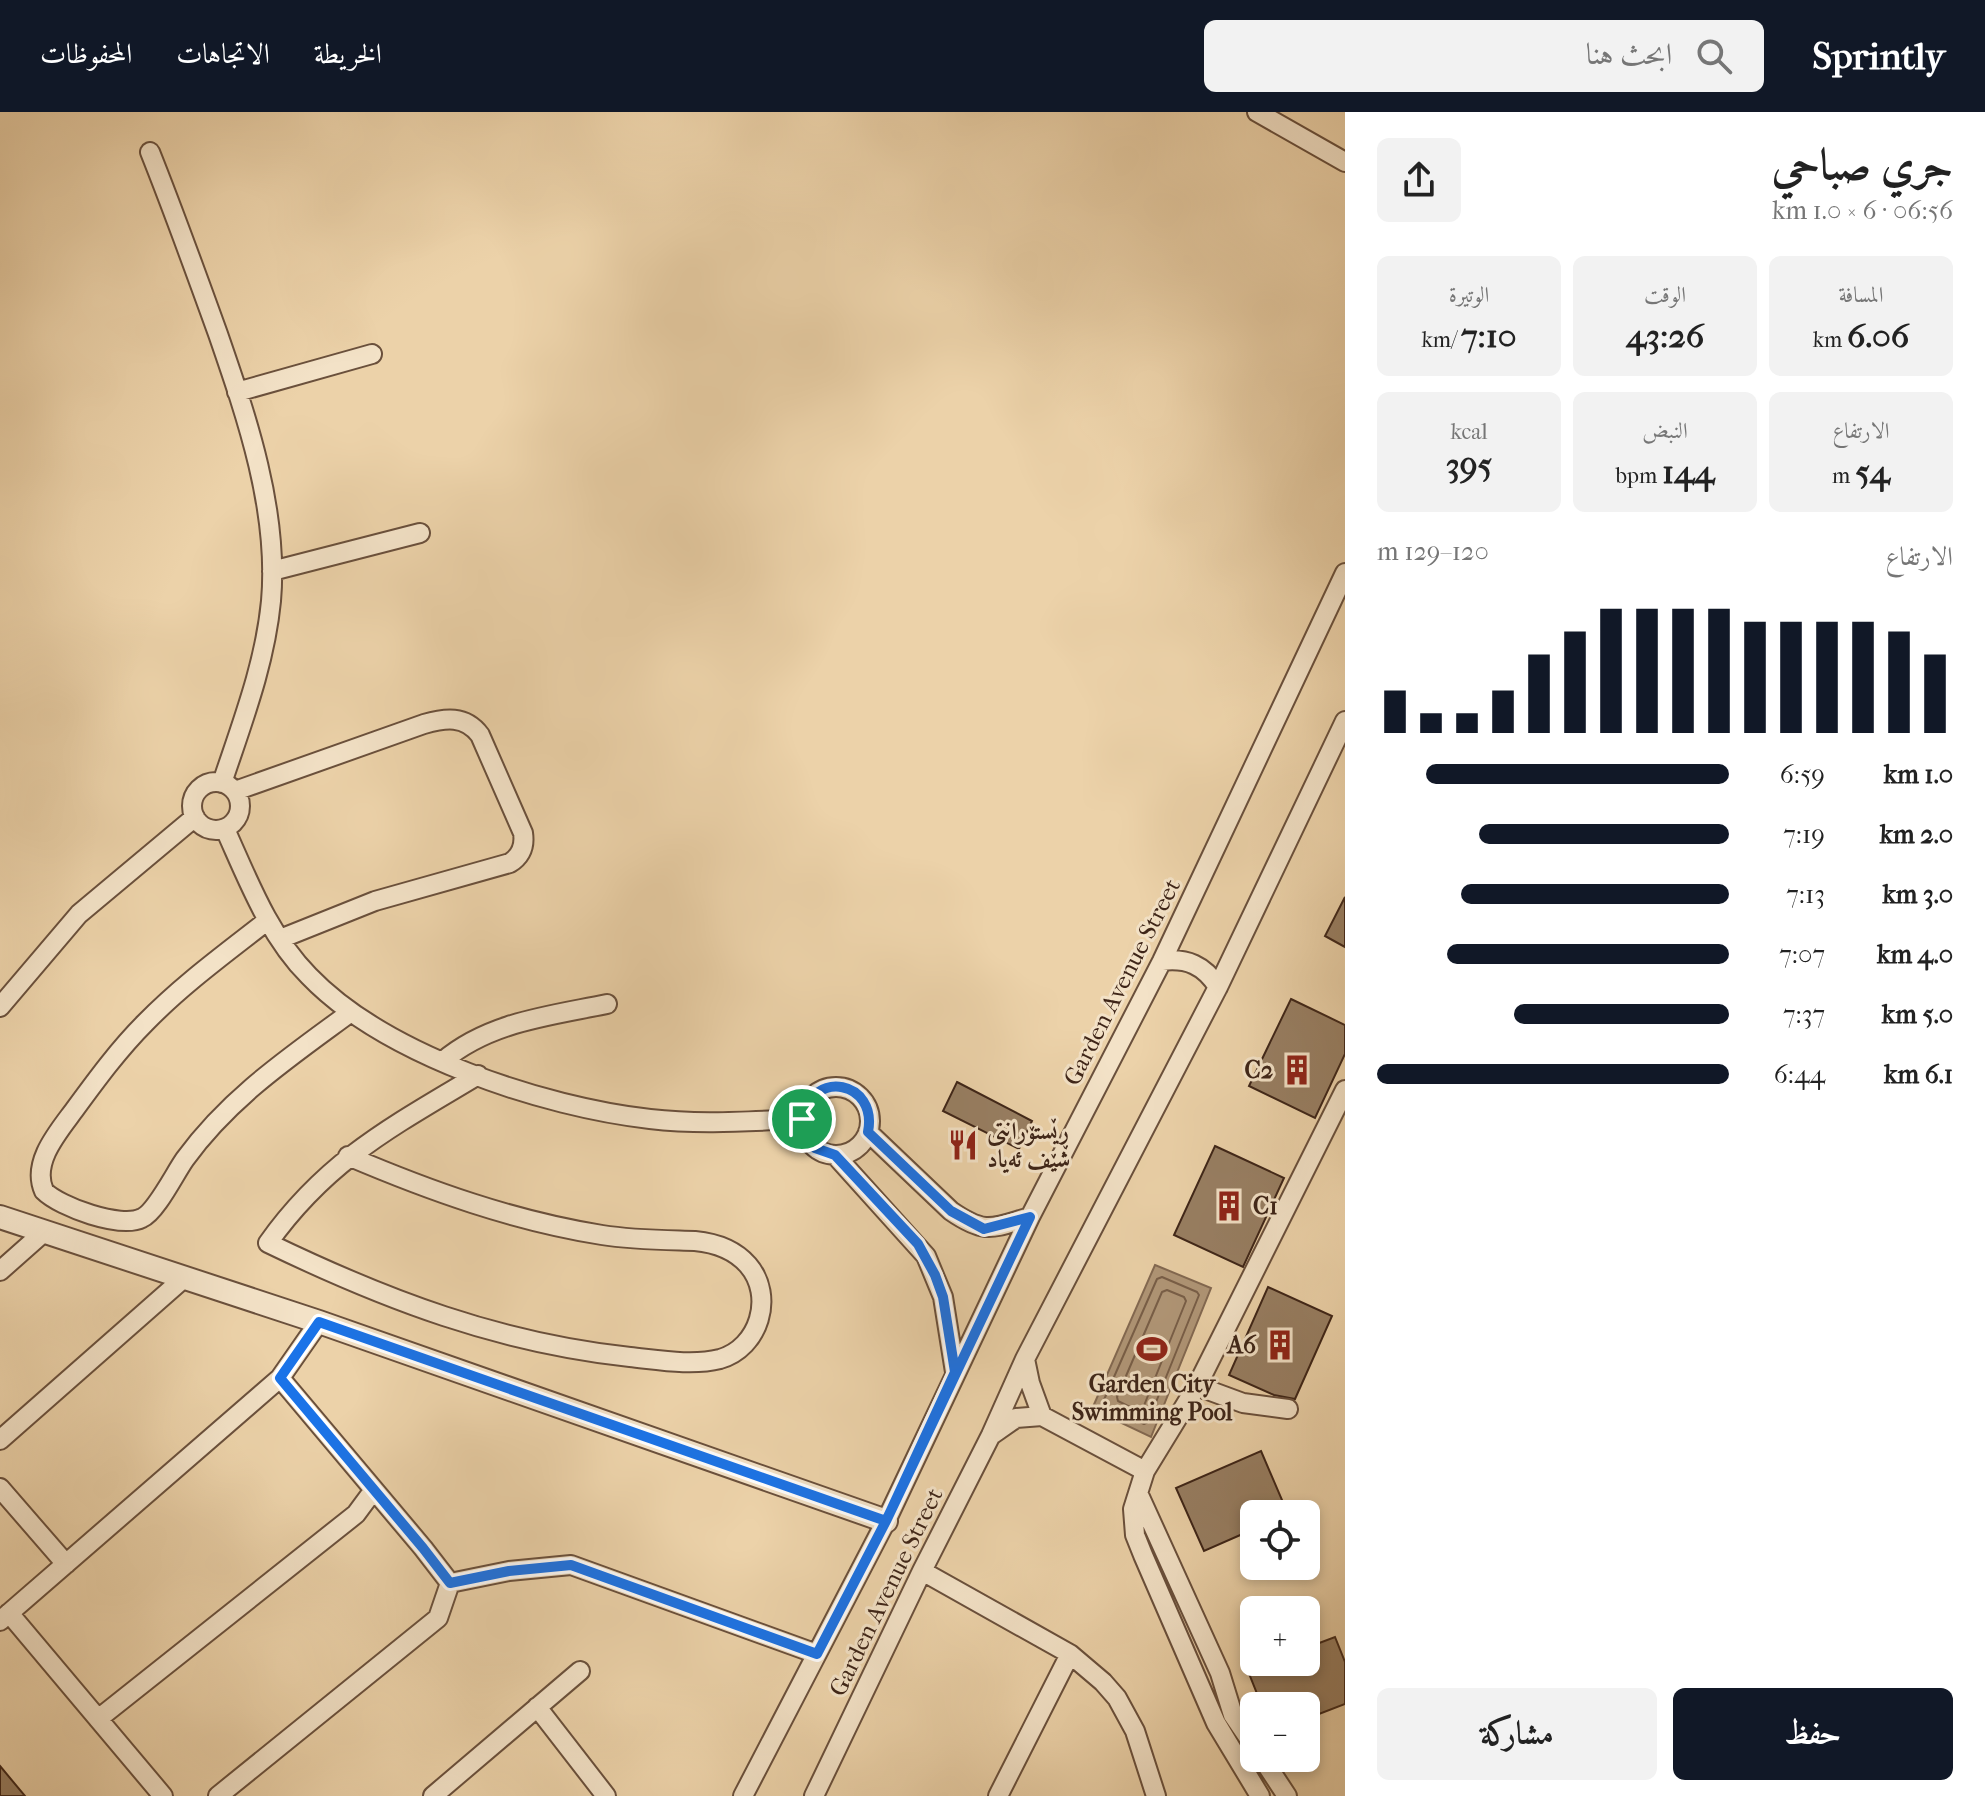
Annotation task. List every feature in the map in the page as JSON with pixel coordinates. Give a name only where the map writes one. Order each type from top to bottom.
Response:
[{"type":"street","points":[[1257,112],[1345,162]]},
{"type":"street","points":[[150,152],[192,257],[237,392],[257,459],[264,496],[272,571],[271,599],[263,654],[228,787]]},
{"type":"street","points":[[237,392],[372,354]]},
{"type":"street","points":[[272,571],[420,533]]},
{"type":"street","name":"Garden Avenue Street","points":[[743,1796],[886,1521],[1030,1217],[1162,961],[1345,573]]},
{"type":"street","points":[[228,787],[424,724],[450,719],[468,723],[480,735],[523,833],[520,854],[510,863],[400,893],[280,939]]},
{"type":"street","name":"Garden Avenue Street","points":[[814,1796],[991,1435],[1025,1359],[1218,987],[1345,721]]},
{"type":"street","points":[[211,782],[228,787],[239,796],[240,812],[232,825],[225,829],[202,827],[192,806],[197,791],[211,782]]},
{"type":"street","points":[[0,1007],[79,914],[195,817]]},
{"type":"street","points":[[225,829],[268,920],[308,975],[351,1012],[400,1041],[443,1061],[540,1097],[648,1119],[689,1122],[802,1119]]},
{"type":"street","points":[[268,920],[195,977],[119,1051],[51,1144],[41,1170],[44,1191],[59,1203],[108,1218],[129,1221],[146,1217],[216,1120],[274,1067],[351,1012]]},
{"type":"street","points":[[1162,961],[1178,959],[1197,965],[1213,978],[1218,987]]},
{"type":"street","points":[[443,1061],[486,1033],[607,1004]]},
{"type":"street","points":[[348,1156],[456,1199],[524,1218],[601,1235],[719,1245],[739,1257],[755,1276],[762,1300],[758,1324],[738,1350],[702,1362],[620,1356],[548,1346],[407,1305],[268,1243],[297,1204],[348,1156],[478,1075]]},
{"type":"street","points":[[835,1155],[855,1149],[868,1132],[870,1120],[862,1098],[842,1087],[830,1087],[810,1098],[802,1119],[807,1140],[815,1148],[835,1155],[926,1256],[943,1297],[955,1372]]},
{"type":"street","points":[[1260,1796],[1225,1719],[1220,1673],[1139,1495],[1145,1471],[1197,1386],[1345,1090]]},
{"type":"street","points":[[868,1132],[966,1222],[984,1229],[1030,1217]]},
{"type":"street","points":[[0,1217],[319,1322],[886,1521]]},
{"type":"street","points":[[0,1271],[44,1232]]},
{"type":"street","points":[[0,1440],[184,1278]]},
{"type":"street","points":[[163,1796],[5,1617],[280,1378],[319,1322]]},
{"type":"street","points":[[1025,1359],[1042,1416]]},
{"type":"street","points":[[280,1378],[450,1583]]},
{"type":"street","points":[[1197,1386],[1243,1403],[1288,1409]]},
{"type":"street","points":[[991,1435],[1016,1418],[1042,1416],[1145,1471]]},
{"type":"street","points":[[0,1488],[66,1564]]},
{"type":"street","points":[[98,1719],[356,1514],[373,1491]]},
{"type":"street","points":[[450,1583],[509,1571],[571,1565],[817,1654]]},
{"type":"street","points":[[922,1571],[1070,1654],[1103,1682],[1122,1706],[1135,1731],[1156,1796]]},
{"type":"street","points":[[218,1796],[438,1618],[450,1583]]},
{"type":"street","points":[[998,1796],[1070,1654]]},
{"type":"street","points":[[433,1796],[580,1671]]},
{"type":"street","points":[[537,1707],[606,1796]]},
{"type":"street","points":[[1225,1719],[1240,1733]]},
{"type":"street","points":[[1271,1772],[1287,1796]]},
{"type":"water","name":"Garden City Swimming Pool","points":[[1155,1265],[1211,1288],[1151,1437],[1092,1409]]},
{"type":"building","points":[[1345,897],[1345,947],[1325,936]]},
{"type":"building","name":"C2","points":[[1291,999],[1345,1025],[1345,1054],[1315,1118],[1249,1086]]},
{"type":"building","points":[[957,1082],[1032,1121],[1019,1149],[943,1111]]},
{"type":"building","name":"C1","points":[[1215,1146],[1284,1178],[1243,1267],[1174,1235]]},
{"type":"building","name":"A6","points":[[1268,1287],[1332,1316],[1295,1399],[1274,1395],[1229,1375]]},
{"type":"building","points":[[1261,1451],[1282,1500],[1240,1500],[1240,1535],[1204,1551],[1176,1488]]},
{"type":"building","points":[[1335,1637],[1345,1662],[1345,1704],[1320,1714],[1320,1692],[1256,1692],[1250,1676],[1320,1676],[1320,1643]]},
{"type":"building","points":[[0,1766],[25,1796],[0,1796]]},
{"type":"place","name":"C2","points":[[1297,1070]]},
{"type":"place","name":"ڕێستۆرانتی شێف ئەیاد","points":[[963,1145]]},
{"type":"place","name":"C1","points":[[1229,1206]]},
{"type":"place","name":"A6","points":[[1280,1345]]},
{"type":"place","name":"Garden City Swimming Pool","points":[[1152,1349]]},
{"type":"route","points":[[802,1119],[807,1140],[824,1153],[835,1155],[918,1244],[935,1275],[951,1331],[955,1372],[886,1521],[319,1322],[280,1378],[450,1583],[509,1571],[571,1565],[817,1654],[886,1521],[1030,1217],[984,1229],[966,1222],[868,1132],[868,1108],[853,1091],[842,1087],[819,1091],[810,1098],[802,1119]]}]
